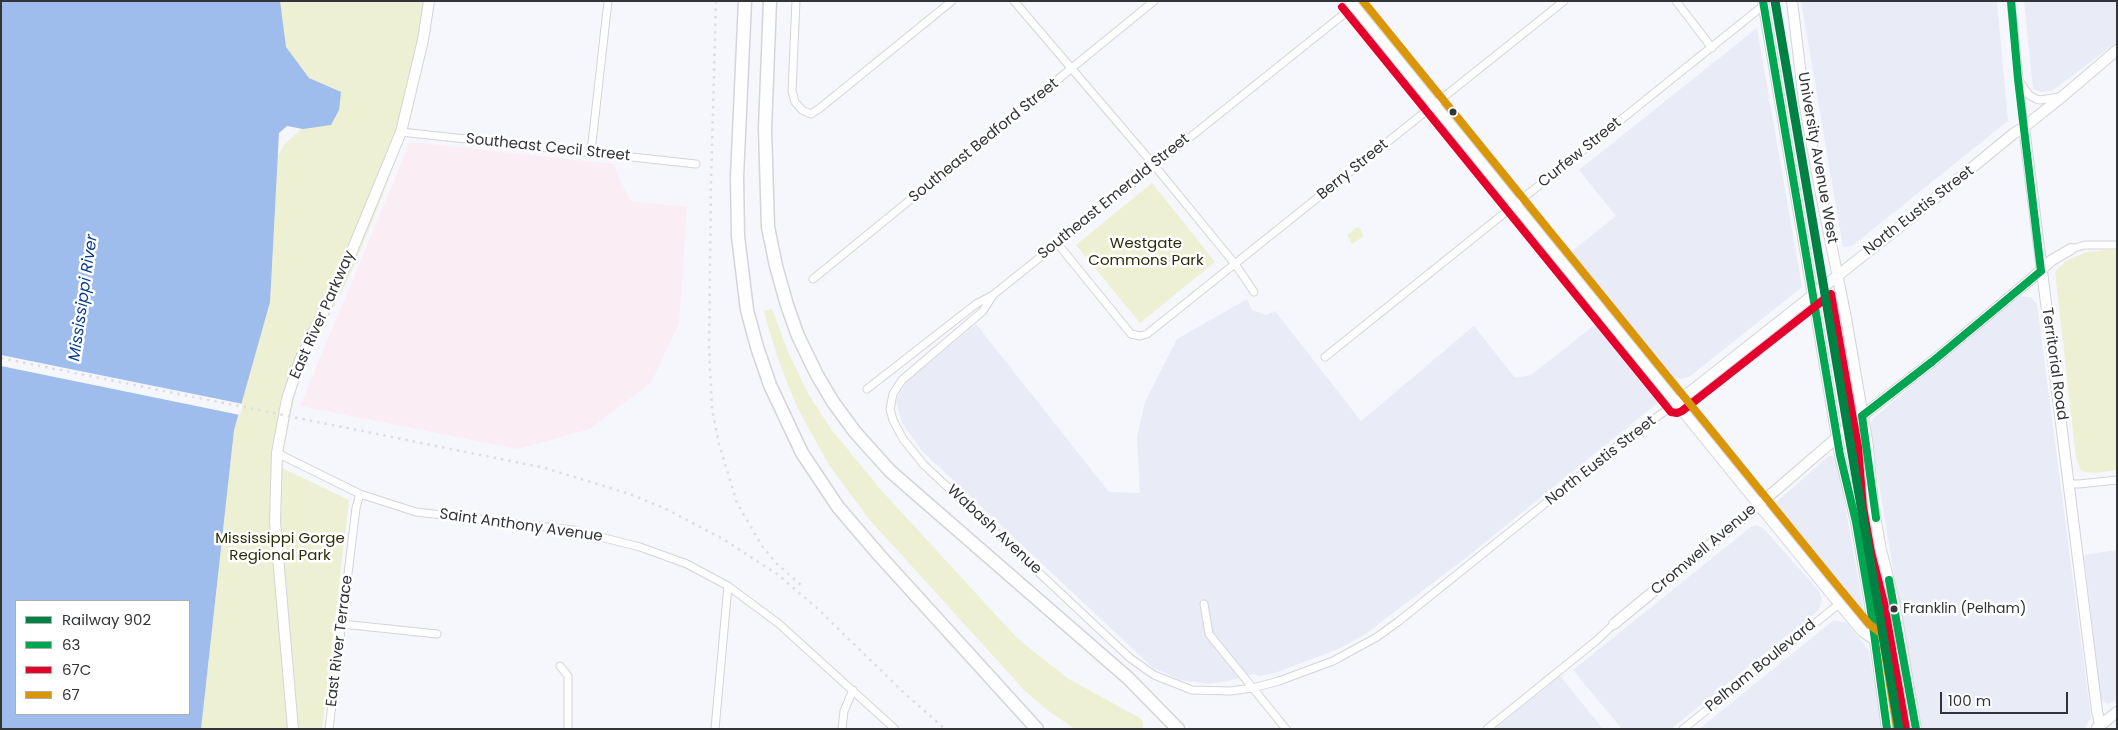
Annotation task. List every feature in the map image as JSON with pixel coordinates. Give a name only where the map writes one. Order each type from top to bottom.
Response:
[{"type":"highway","points":[[745,1],[736,192],[739,244],[742,281],[749,317],[757,348],[770,385],[802,453],[838,507],[1037,729]]},
{"type":"highway","points":[[770,1],[765,145],[768,227],[785,299],[798,336],[814,370],[844,418],[890,471],[1128,678],[1178,729]]},
{"type":"main road","name":"East River Parkway","points":[[292,729],[275,522],[277,453],[287,399],[300,360],[347,263],[401,132],[423,40],[429,1]]},
{"type":"main road","name":"University Avenue West","points":[[1792,1],[1804,101],[1846,318],[1878,532],[1894,601],[1916,729]]},
{"type":"main road","points":[[1354,3],[1515,205],[1862,631],[1892,652],[1906,669]]},
{"type":"main road","name":"University Avenue West","points":[[1764,3],[1832,407],[1856,522],[1870,604],[1887,729]]},
{"type":"main road","name":"North Eustis Street","points":[[1676,402],[1838,276],[1986,158],[2013,134],[2024,128],[2117,50]]},
{"type":"main road","name":"Territorial Road","points":[[2024,128],[2099,728]]},
{"type":"main road","name":"Cromwell Avenue","points":[[1614,624],[2052,260],[2071,249]]},
{"type":"main road","points":[[2099,728],[2117,712]]},
{"type":"street","points":[[591,152],[608,1]]},
{"type":"street","points":[[796,1],[792,91],[796,102],[802,110],[811,114],[952,1]]},
{"type":"street","points":[[1014,1],[1154,165],[1235,264],[1254,292]]},
{"type":"street","name":"Southeast Bedford Street","points":[[813,279],[1154,1]]},
{"type":"street","name":"Berry Street","points":[[1057,243],[1131,334],[1140,336],[1147,334],[1564,1]]},
{"type":"street","points":[[1676,1],[1712,48]]},
{"type":"street","name":"Territorial Road","points":[[2011,1],[2024,128]]},
{"type":"street","name":"Southeast Emerald Street","points":[[867,389],[976,304],[993,295],[1354,3]]},
{"type":"street","name":"Curfew Street","points":[[1325,357],[1712,48],[1764,3]]},
{"type":"street","points":[[2018,79],[2029,95],[2036,99],[2063,96]]},
{"type":"street","name":"Southeast Cecil Street","points":[[401,132],[696,164]]},
{"type":"street","name":"Cromwell Avenue","points":[[2071,249],[2085,245],[2117,245]]},
{"type":"street","name":"Wabash Avenue","points":[[993,295],[983,312],[902,380],[893,394],[890,409],[893,420],[903,439],[924,465],[1142,668],[1167,682],[1192,690],[1222,692],[1253,688]]},
{"type":"street","name":"North Eustis Street","points":[[1253,688],[1279,682],[1333,661],[1377,637],[1676,402]]},
{"type":"street","name":"Saint Anthony Avenue","points":[[277,453],[360,494],[416,512],[573,530],[615,540],[687,564],[728,586],[778,623],[895,729]]},
{"type":"street","points":[[2069,484],[2117,480]]},
{"type":"street","name":"East River Terrace","points":[[329,729],[356,508],[360,494]]},
{"type":"street","points":[[715,729],[728,586]]},
{"type":"street","points":[[1204,604],[1209,634],[1286,729]]},
{"type":"street","name":"Pelham Boulevard","points":[[1683,729],[1840,604]]},
{"type":"street","points":[[342,624],[437,634]]},
{"type":"street","name":"Cromwell Avenue","points":[[1487,729],[1596,641],[1614,624]]},
{"type":"street","points":[[560,666],[568,676],[568,729]]},
{"type":"street","points":[[842,729],[844,711],[852,690]]},
{"type":"shaded area","points":[[1801,1],[1997,1],[2008,121],[1852,246],[1843,247]]},
{"type":"shaded area","points":[[2024,1],[2117,1],[2117,42],[2052,91],[2041,92],[2033,89]]},
{"type":"shaded area","points":[[1757,28],[1802,287],[1689,377],[1681,379],[1673,377],[1571,252],[1616,216],[1579,170]]},
{"type":"shaded area","points":[[410,142],[613,164],[630,201],[687,207],[679,323],[651,383],[590,429],[518,449],[300,406]]},
{"type":"shaded area","points":[[2019,296],[2031,297],[2037,304],[2091,718],[2084,729],[1920,729],[1869,425],[1876,416]]},
{"type":"shaded area","points":[[1247,299],[1252,310],[1266,315],[1275,311],[1361,421],[1474,326],[1515,378],[1531,375],[1596,324],[1660,401],[1467,557],[1364,635],[1338,649],[1275,673],[1260,676],[1253,674],[1209,684],[1180,680],[1152,667],[922,451],[902,423],[896,400],[907,381],[976,324],[1109,492],[1140,493],[1137,438],[1145,402],[1177,339]]},
{"type":"shaded area","points":[[1830,455],[1837,460],[1863,605],[1862,612],[1859,613],[1830,579],[1828,573],[1774,504]]},
{"type":"shaded area","points":[[1756,525],[1763,528],[1819,591],[1822,600],[1819,610],[1671,729],[1622,729],[1573,670],[1752,526]]},
{"type":"shaded area","points":[[2117,550],[2117,700],[2107,704],[2101,699],[2084,555]]},
{"type":"shaded area","points":[[1834,620],[1847,623],[1869,651],[1883,729],[1699,729]]},
{"type":"shaded area","points":[[1560,676],[1603,729],[1495,729]]},
{"type":"green space","name":"Mississippi Gorge Regional Park","points":[[278,1],[434,1],[425,51],[402,143],[351,273],[310,352],[297,385],[285,444],[282,468],[349,500],[322,729],[201,729],[227,434],[272,166],[284,145],[301,129],[325,123],[279,43]]},
{"type":"green space","name":"Westgate Commons Park","points":[[1152,183],[1215,262],[1140,323],[1076,245]]},
{"type":"green space","points":[[1359,227],[1364,236],[1352,244],[1347,235]]},
{"type":"green space","points":[[2117,250],[2117,470],[2094,473],[2081,471],[2076,458],[2055,272],[2066,261],[2086,252]]},
{"type":"green space","points":[[772,309],[789,354],[809,395],[831,429],[881,490],[1017,638],[1067,678],[1140,718],[1143,722],[1143,729],[1075,729],[1047,710],[1025,691],[869,519],[829,465],[797,407],[778,359],[764,311]]},
{"type":"water","name":"Mississippi River","points":[[1,1],[280,1],[286,47],[309,78],[341,92],[339,110],[331,125],[303,129],[287,126],[279,133],[270,302],[234,430],[201,729],[1,729]]},
{"type":"pier","points":[[1,355],[243,404],[240,415],[1,366]]},
{"type":"railway","points":[[716,1],[709,347],[712,409],[719,444],[737,503],[762,546],[777,564],[801,585]]},
{"type":"railway","points":[[1,358],[545,468],[630,494],[666,509],[723,539],[777,574],[817,608],[902,691],[945,729]]},
{"type":"rail line","name":"902","points":[[1775,1],[1899,729]]},
{"type":"transit line","name":"67","points":[[1363,1],[1836,584],[1869,624],[1882,634],[1897,728]]},
{"type":"transit line","name":"63","points":[[1763,1],[1840,455],[1856,522],[1870,604],[1887,729]]},
{"type":"transit line","name":"63","points":[[2011,1],[2018,79],[2041,271]]},
{"type":"transit line","name":"67C","points":[[1342,7],[1671,412],[1677,413],[1682,411],[1831,294],[1858,447],[1863,507],[1871,552],[1884,603],[1906,729]]},
{"type":"transit line","name":"63","points":[[1862,416],[1933,361],[2041,271]]},
{"type":"transit line","name":"63","points":[[1862,416],[1876,518]]},
{"type":"transit line","name":"63","points":[[1889,580],[1916,729]]},
{"type":"place","name":"Franklin (Pelham)","points":[[1894,609]]}]
